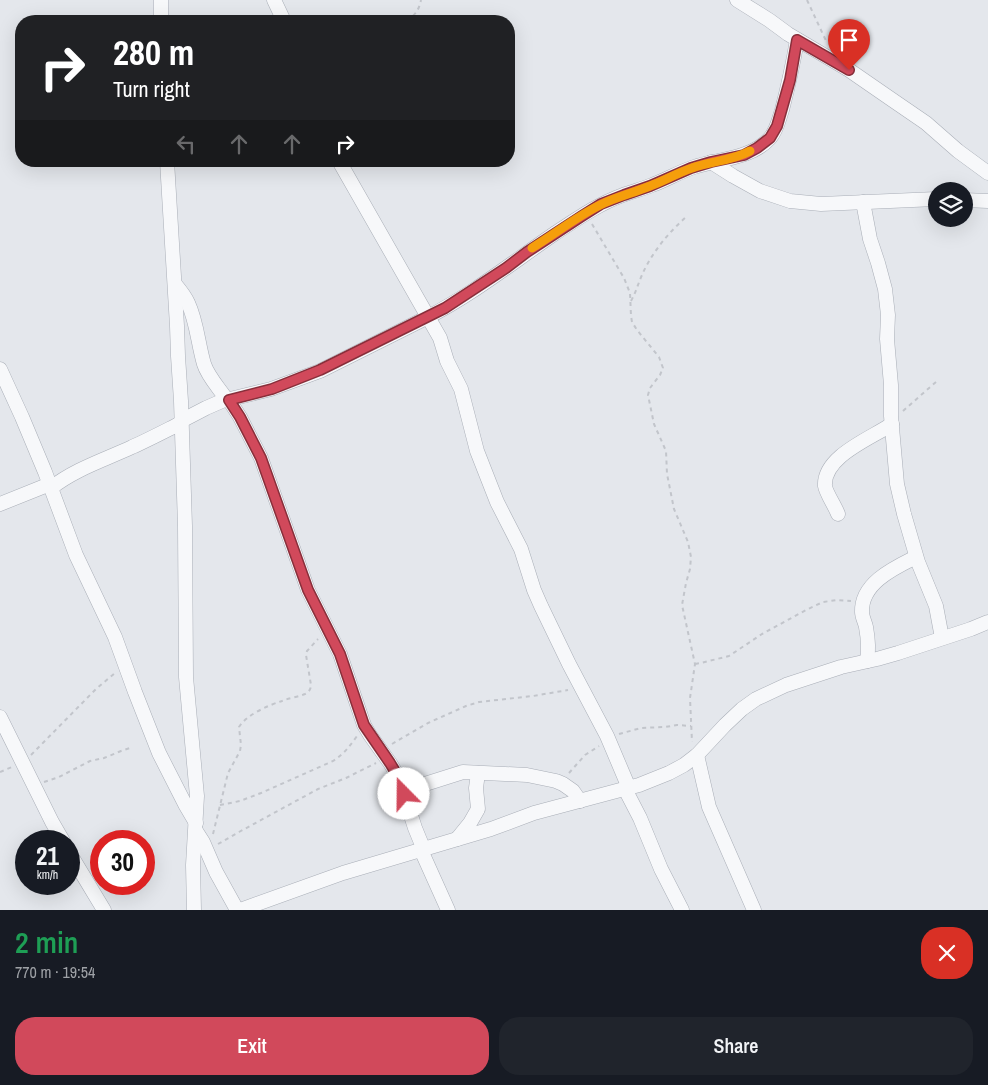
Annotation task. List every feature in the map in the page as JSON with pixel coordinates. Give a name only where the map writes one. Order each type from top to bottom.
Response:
[{"type":"street","points":[[161,0],[161,15]]},
{"type":"street","points":[[274,0],[281,15]]},
{"type":"street","points":[[737,0],[797,40],[856,75],[919,118],[988,173]]},
{"type":"street","points":[[0,504],[50,486],[89,465],[132,447],[206,408],[228,400],[272,389],[320,370],[428,317],[462,297],[601,204],[691,168],[744,155],[757,148],[770,138],[777,126],[797,40]]},
{"type":"street","points":[[711,162],[760,191],[790,201],[821,204],[928,199]]},
{"type":"street","points":[[167,167],[177,326],[185,526],[186,677],[197,796],[193,865],[194,910]]},
{"type":"street","points":[[342,167],[440,338],[461,389],[477,452],[497,502],[521,549],[534,590],[569,664],[609,739],[661,869],[682,910]]},
{"type":"street","points":[[973,200],[988,201]]},
{"type":"street","points":[[862,202],[870,239],[885,289],[897,484],[916,557],[936,606],[942,638]]},
{"type":"street","points":[[174,283],[192,313],[204,365],[240,417],[261,458],[308,590],[340,654],[364,725],[399,778],[422,850],[448,910]]},
{"type":"street","points":[[0,369],[22,417],[76,555],[108,621],[159,753],[196,826],[216,872],[239,910],[344,873],[491,829],[534,813],[627,788],[669,773],[684,765],[695,756],[725,724],[756,699],[786,685],[842,667],[898,653],[988,622]]},
{"type":"street","points":[[838,514],[825,487],[829,470],[837,460],[855,445],[880,432],[892,422]]},
{"type":"street","points":[[867,662],[869,646],[862,611],[863,603],[869,590],[885,574],[916,557]]},
{"type":"street","points":[[0,717],[57,830]]},
{"type":"street","points":[[695,756],[709,806],[754,910]]},
{"type":"street","points":[[403,790],[463,772],[528,775],[556,781],[573,791],[580,801]]},
{"type":"street","points":[[457,839],[478,809],[476,788],[478,773]]},
{"type":"street","points":[[80,870],[104,910]]},
{"type":"street","points":[[272,910],[280,896]]},
{"type":"path","points":[[415,15],[420,7],[421,0]]},
{"type":"path","points":[[807,0],[837,63]]},
{"type":"path","points":[[586,213],[624,278],[630,293],[630,316],[632,322],[659,357],[663,368],[650,388],[648,395],[654,424],[666,451],[667,474],[674,509],[688,542],[691,557],[682,605],[695,664],[690,698],[695,756]]},
{"type":"path","points":[[630,302],[638,289],[642,274],[654,254],[673,230],[686,218]]},
{"type":"path","points":[[892,422],[937,381]]},
{"type":"path","points":[[695,664],[729,656],[781,623],[824,602],[837,600],[863,603]]},
{"type":"path","points":[[205,847],[213,832],[228,774],[240,752],[240,725],[252,715],[267,707],[304,694],[311,689],[312,685],[306,662],[307,651],[317,640],[329,632]]},
{"type":"path","points":[[23,762],[96,689],[125,666]]},
{"type":"path","points":[[205,847],[239,832],[318,789],[346,778],[428,723],[466,706],[486,701],[583,689]]},
{"type":"path","points":[[220,805],[262,794],[333,761],[346,751],[364,725]]},
{"type":"path","points":[[564,785],[568,774],[585,755],[609,739],[630,730],[641,728],[677,725],[691,726]]},
{"type":"path","points":[[34,785],[59,777],[90,761],[130,748]]},
{"type":"slow traffic","points":[[532,248],[601,204],[691,168],[744,155],[750,151]]},
{"type":"route","points":[[404,794],[399,778],[364,725],[340,654],[308,590],[261,458],[254,442],[229,400],[272,389],[320,370],[445,308],[601,204],[691,168],[744,155],[757,148],[770,138],[777,126],[790,80],[797,40],[849,70]]}]
